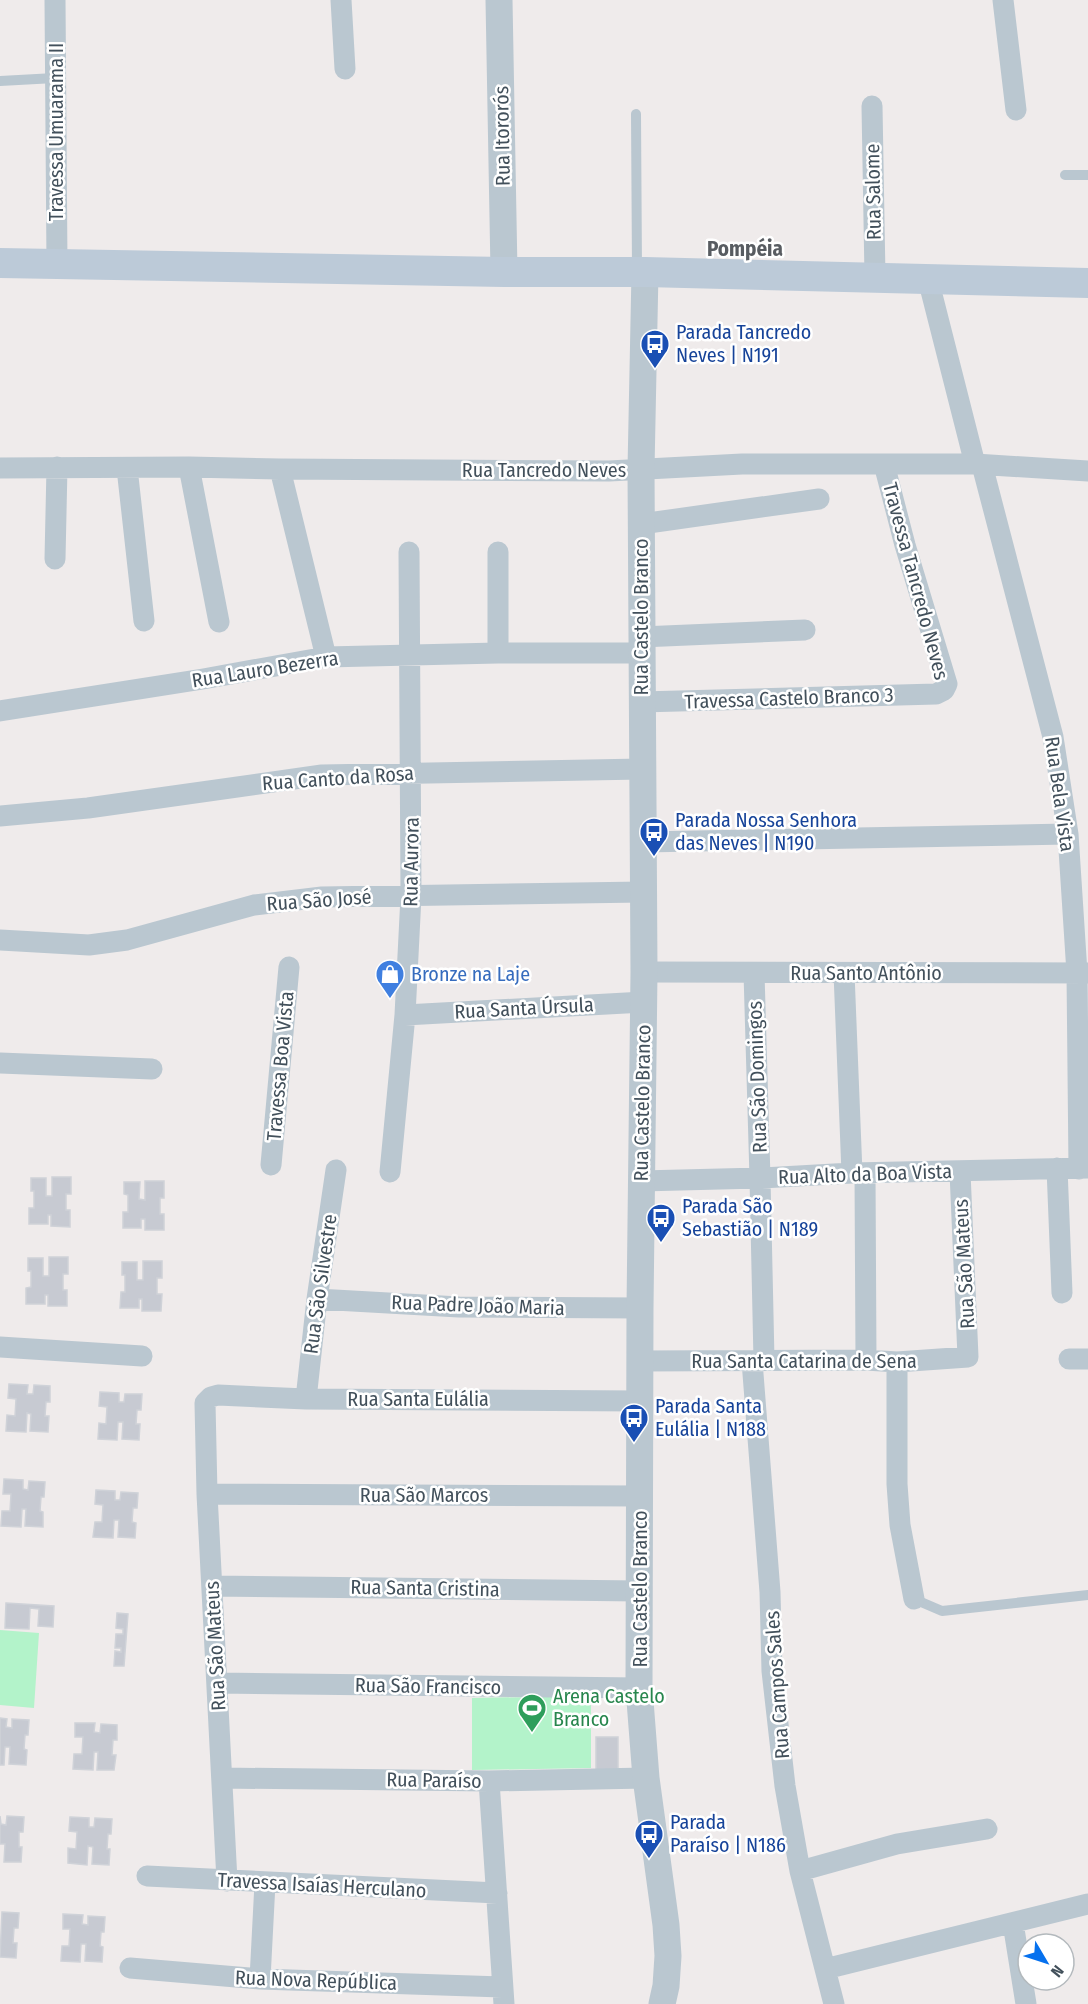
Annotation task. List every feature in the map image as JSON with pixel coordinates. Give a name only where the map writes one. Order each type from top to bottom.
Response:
[{"type":"main road","points":[[0,263],[504,272],[641,272],[1088,283]]},
{"type":"street","name":"Travessa Umuarama II","points":[[55,0],[57,265]]},
{"type":"street","points":[[341,0],[345,69]]},
{"type":"street","name":"Rua Itororós","points":[[499,0],[504,272]]},
{"type":"street","points":[[1003,0],[1016,110]]},
{"type":"street","name":"Rua Salome","points":[[872,106],[874,277]]},
{"type":"street","name":"Rua Castelo Branco","points":[[641,272],[644,1002],[639,1688],[646,1778],[662,1892],[668,1956],[662,2004]]},
{"type":"street","name":"Rua Bela Vista","points":[[928,279],[1053,737],[1068,834],[1082,973],[1083,1168]]},
{"type":"street","name":"Rua Tancredo Neves","points":[[0,468],[641,469],[742,464],[979,464],[1088,471]]},
{"type":"street","name":"Travessa Tancredo Neves","points":[[884,464],[905,545],[947,684],[944,690],[936,694]]},
{"type":"street","points":[[55,559],[57,467]]},
{"type":"street","points":[[189,467],[219,622]]},
{"type":"street","points":[[126,468],[144,621]]},
{"type":"street","points":[[280,469],[326,657]]},
{"type":"street","points":[[641,524],[819,499]]},
{"type":"street","name":"Rua Aurora","points":[[390,1172],[405,1015],[411,896],[410,552]]},
{"type":"street","points":[[498,552],[498,653]]},
{"type":"street","name":"Rua Lauro Bezerra","points":[[0,711],[326,657],[498,653],[641,645],[805,630]]},
{"type":"street","name":"Travessa Castelo Branco 3","points":[[641,702],[936,694]]},
{"type":"street","name":"Rua Canto da Rosa","points":[[0,816],[88,808],[322,775],[642,769]]},
{"type":"street","points":[[642,842],[1068,834]]},
{"type":"street","name":"Rua São José","points":[[0,940],[89,945],[127,940],[254,905],[322,897],[643,892]]},
{"type":"street","name":"Travessa Boa Vista","points":[[271,1165],[289,967]]},
{"type":"street","name":"Rua Santo Antônio","points":[[644,972],[1082,973]]},
{"type":"street","name":"Rua São Domingos","points":[[754,973],[760,1178],[758,1361]]},
{"type":"street","points":[[844,973],[859,1173],[866,1360]]},
{"type":"street","name":"Rua Santa Úrsula","points":[[405,1015],[644,1002]]},
{"type":"street","points":[[0,1063],[152,1069]]},
{"type":"street","points":[[1057,1168],[1062,1293]]},
{"type":"street","name":"Rua Alto da Boa Vista","points":[[641,1181],[1083,1168]]},
{"type":"street","name":"Rua São Silvestre","points":[[306,1399],[317,1299],[336,1170]]},
{"type":"street","name":"Rua São Mateus","points":[[960,1172],[968,1357]]},
{"type":"street","name":"Rua Padre João Maria","points":[[317,1299],[459,1307],[640,1308]]},
{"type":"street","points":[[0,1347],[142,1356]]},
{"type":"street","name":"Rua Santa Catarina de Sena","points":[[640,1361],[866,1360],[897,1362],[968,1357]]},
{"type":"street","name":"Rua Campos Sales","points":[[758,1361],[772,1671],[785,1786],[801,1871],[834,2004]]},
{"type":"street","points":[[897,1362],[897,1484],[900,1525],[914,1599]]},
{"type":"street","name":"Rua Santa Eulália","points":[[204,1411],[205,1403],[211,1397],[218,1395],[306,1399],[641,1401]]},
{"type":"street","name":"Rua São Mateus","points":[[204,1411],[226,1881]]},
{"type":"street","name":"Rua São Marcos","points":[[207,1494],[640,1496]]},
{"type":"street","name":"Rua Santa Cristina","points":[[212,1586],[639,1591]]},
{"type":"street","name":"Rua São Francisco","points":[[218,1683],[639,1688]]},
{"type":"street","name":"Rua Paraíso","points":[[222,1778],[489,1781],[646,1778]]},
{"type":"street","points":[[489,1781],[503,1996]]},
{"type":"street","points":[[801,1871],[897,1844],[987,1829]]},
{"type":"street","name":"Travessa Isaías Herculano","points":[[147,1876],[497,1893]]},
{"type":"street","points":[[260,1979],[265,1883]]},
{"type":"street","points":[[825,1969],[1088,1904]]},
{"type":"street","points":[[1013,1923],[1026,2004]]},
{"type":"street","name":"Rua Nova República","points":[[130,1968],[503,1996]]},
{"type":"lane","points":[[0,81],[56,78]]},
{"type":"lane","points":[[636,114],[641,272]]},
{"type":"lane","points":[[1065,175],[1088,175]]},
{"type":"lane","points":[[914,1599],[942,1611],[1088,1594]]},
{"type":"green space","points":[[0,1630],[39,1633],[34,1708],[0,1705]]},
{"type":"green space","name":"Arena Castelo Branco","points":[[591,1696],[591,1768],[472,1770],[472,1698]]},
{"type":"building","points":[[52,1177],[71,1177],[71,1194],[66,1194],[66,1210],[70,1210],[70,1227],[51,1226],[51,1215],[48,1215],[48,1224],[29,1224],[29,1208],[34,1208],[31,1178],[46,1178],[46,1196],[52,1196]]},
{"type":"building","points":[[145,1181],[164,1181],[164,1198],[160,1198],[160,1214],[164,1214],[164,1230],[145,1230],[145,1219],[141,1219],[141,1228],[123,1228],[123,1212],[128,1212],[128,1195],[124,1194],[124,1182],[140,1182],[139,1199],[145,1200]]},
{"type":"building","points":[[49,1257],[68,1257],[68,1274],[63,1274],[63,1290],[67,1290],[67,1306],[48,1306],[48,1295],[45,1295],[45,1304],[26,1304],[26,1288],[31,1287],[28,1258],[43,1258],[43,1276],[49,1276]]},
{"type":"building","points":[[143,1261],[162,1261],[162,1278],[157,1278],[157,1294],[162,1294],[161,1311],[142,1311],[142,1299],[139,1299],[139,1308],[120,1308],[121,1292],[125,1292],[122,1262],[137,1262],[137,1280],[143,1280]]},
{"type":"building","points":[[9,1384],[28,1385],[27,1394],[33,1394],[34,1385],[50,1386],[50,1402],[46,1402],[45,1416],[49,1416],[48,1432],[30,1431],[31,1414],[27,1413],[26,1432],[6,1431],[7,1415],[15,1416],[16,1399],[8,1398]]},
{"type":"building","points":[[100,1392],[119,1393],[119,1402],[124,1402],[125,1394],[142,1394],[141,1410],[137,1410],[136,1424],[140,1424],[139,1440],[122,1439],[123,1422],[118,1422],[117,1440],[98,1439],[99,1423],[106,1424],[107,1407],[99,1406]]},
{"type":"building","points":[[4,1479],[23,1480],[23,1489],[28,1490],[29,1481],[45,1482],[40,1511],[43,1512],[43,1527],[25,1526],[26,1509],[22,1509],[21,1527],[1,1526],[2,1511],[10,1511],[11,1494],[3,1494]]},
{"type":"building","points":[[96,1490],[115,1491],[115,1500],[120,1500],[121,1492],[138,1493],[137,1508],[133,1508],[132,1522],[136,1523],[135,1538],[118,1537],[119,1520],[114,1520],[113,1538],[93,1537],[95,1522],[102,1522],[103,1505],[95,1504]]},
{"type":"building","points":[[6,1603],[54,1606],[53,1627],[38,1626],[39,1609],[30,1608],[29,1629],[5,1628]]},
{"type":"building","points":[[117,1613],[128,1614],[124,1666],[114,1666],[115,1651],[121,1652],[121,1648],[115,1648],[116,1634],[123,1634],[123,1629],[116,1628]]},
{"type":"building","points":[[0,1718],[7,1719],[6,1727],[12,1728],[12,1719],[29,1720],[24,1749],[27,1750],[26,1765],[9,1764],[10,1747],[5,1747],[4,1765],[0,1765]]},
{"type":"building","points":[[75,1723],[95,1723],[94,1732],[100,1733],[101,1724],[117,1725],[117,1740],[113,1740],[112,1755],[116,1755],[114,1770],[97,1770],[98,1752],[94,1752],[93,1770],[73,1769],[74,1754],[82,1754],[83,1737],[75,1737]]},
{"type":"building","points":[[596,1737],[618,1737],[618,1770],[596,1770]]},
{"type":"building","points":[[0,1816],[1,1824],[6,1825],[7,1816],[24,1817],[23,1832],[19,1832],[19,1847],[22,1847],[21,1862],[4,1862],[5,1844],[0,1844]]},
{"type":"building","points":[[70,1817],[89,1818],[89,1827],[94,1827],[95,1818],[112,1819],[107,1849],[110,1849],[109,1865],[92,1864],[93,1847],[88,1846],[87,1865],[68,1863],[68,1848],[76,1849],[77,1832],[69,1831]]},
{"type":"building","points":[[2,1912],[19,1913],[18,1928],[14,1928],[13,1943],[17,1943],[16,1958],[0,1957]]},
{"type":"building","points":[[63,1914],[83,1915],[82,1924],[88,1925],[88,1916],[105,1917],[100,1946],[103,1947],[102,1962],[85,1961],[86,1944],[81,1944],[80,1962],[61,1961],[62,1946],[69,1946],[70,1929],[63,1929]]},
{"type":"place","name":"Parada Tancredo Neves | N191","points":[[655,370]]},
{"type":"place","name":"Parada Nossa Senhora das Neves | N190","points":[[654,858]]},
{"type":"place","name":"Bronze na Laje","points":[[390,1000]]},
{"type":"place","name":"Parada São Sebastião | N189","points":[[661,1244]]},
{"type":"place","name":"Parada Santa Eulália | N188","points":[[634,1444]]},
{"type":"place","name":"Arena Castelo Branco","points":[[532,1734]]},
{"type":"place","name":"Parada Paraíso | N186","points":[[649,1860]]},
{"type":"district","name":"Pompéia","points":[[745,249]]}]
